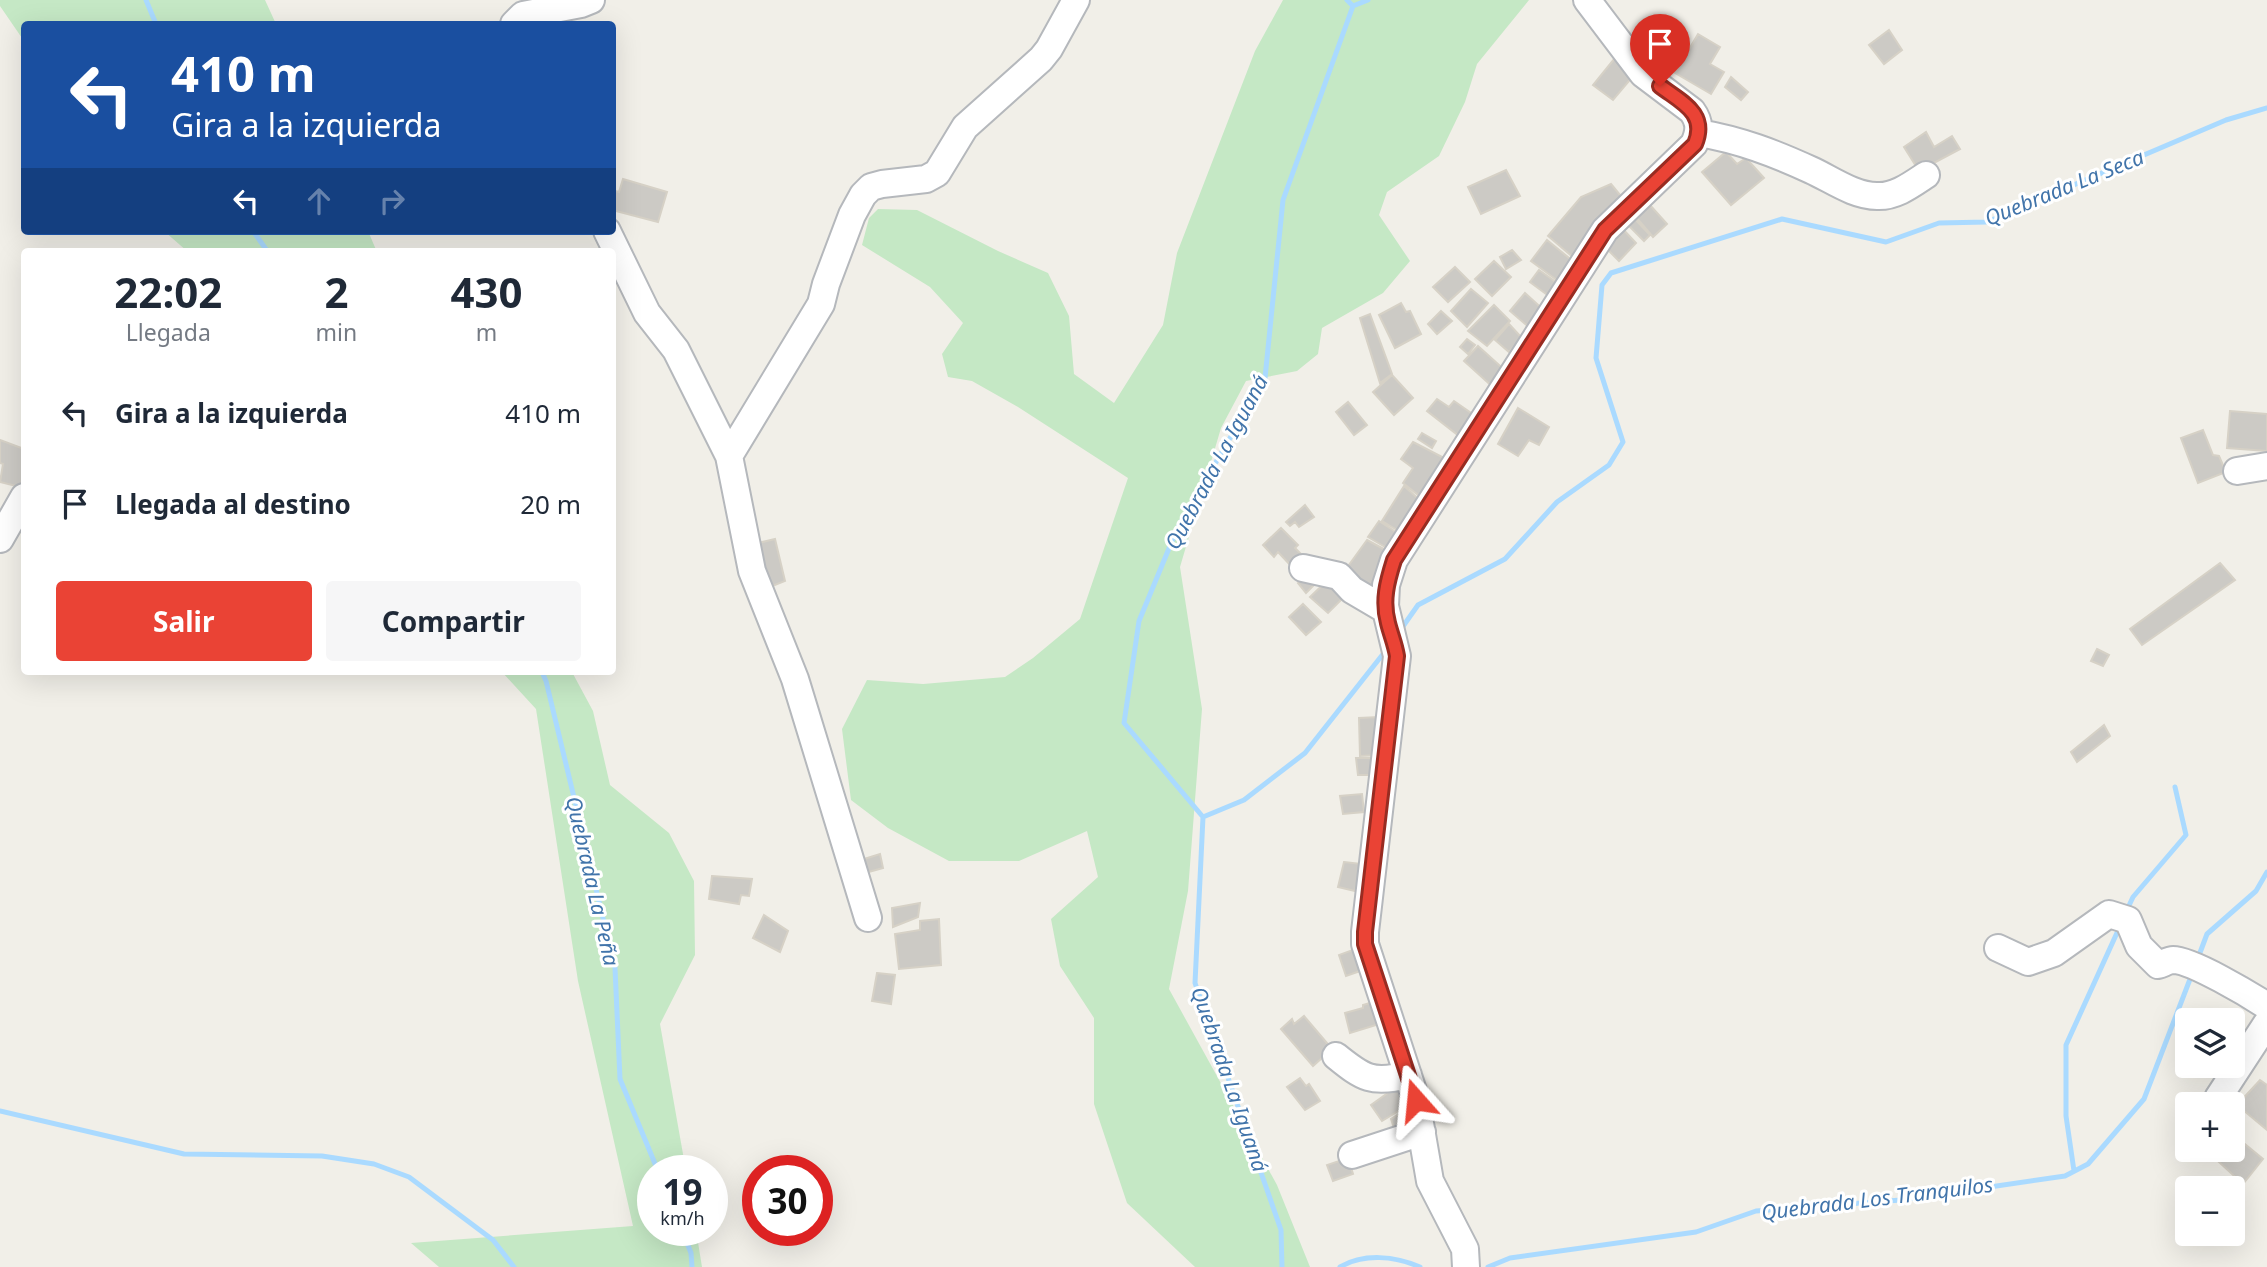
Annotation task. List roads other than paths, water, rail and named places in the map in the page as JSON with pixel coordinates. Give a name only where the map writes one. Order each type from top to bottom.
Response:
[{"type":"street","points":[[517,21],[523,15],[591,0]]},
{"type":"street","points":[[729,456],[821,304],[852,215],[863,195],[871,187],[926,179],[937,173],[965,127],[1041,59],[1076,0]]},
{"type":"street","points":[[1466,1267],[1465,1250],[1430,1181],[1416,1100],[1365,944],[1397,656],[1395,640],[1388,625],[1386,585],[1394,560],[1605,230],[1695,144],[1699,133],[1697,118],[1692,111],[1643,74],[1587,0]]},
{"type":"street","points":[[1699,133],[1734,139],[1851,190],[1877,196],[1903,190],[1926,175]]},
{"type":"street","points":[[616,249],[647,313],[676,350],[729,456],[752,571],[795,679],[868,918]]},
{"type":"street","points":[[2237,471],[2267,466]]},
{"type":"street","points":[[0,538],[21,502]]},
{"type":"street","points":[[1303,568],[1339,576],[1352,590],[1386,610]]},
{"type":"street","points":[[1998,948],[2028,962],[2054,953],[2109,914],[2128,920],[2139,946],[2158,965],[2174,960],[2194,967],[2245,991],[2267,1006]]},
{"type":"street","points":[[2222,1092],[2267,1023]]},
{"type":"street","points":[[1336,1056],[1359,1075],[1387,1080],[1408,1075]]},
{"type":"street","points":[[1352,1155],[1422,1132]]},
{"type":"waterway","name":"Quebrada La Peña","points":[[146,0],[155,21]]},
{"type":"waterway","name":"Quebrada La Iguaná","points":[[1282,1267],[1281,1230],[1195,983],[1203,817],[1124,723],[1139,621],[1177,529],[1265,378],[1283,200],[1353,6],[1347,0]]},
{"type":"waterway","points":[[1353,6],[1368,0]]},
{"type":"waterway","name":"Quebrada La Seca","points":[[1399,632],[1418,605],[1505,559],[1557,502],[1609,465],[1623,442],[1596,358],[1602,285],[1611,273],[1782,219],[1886,242],[1939,223],[1987,222],[2226,120],[2267,108]]},
{"type":"waterway","name":"Quebrada La Peña","points":[[256,235],[265,248]]},
{"type":"waterway","name":"Quebrada La Seca","points":[[1203,817],[1244,800],[1305,753],[1387,649]]},
{"type":"waterway","name":"Quebrada La Peña","points":[[543,675],[615,968],[620,1079],[651,1155]]},
{"type":"waterway","points":[[2126,912],[2133,897],[2186,835],[2175,787]]},
{"type":"waterway","name":"Quebrada Los Tranquilos","points":[[2198,958],[2207,934],[2256,891],[2267,872]]},
{"type":"waterway","points":[[2074,1171],[2066,1116],[2066,1045],[2121,924]]},
{"type":"waterway","name":"Quebrada Los Tranquilos","points":[[1488,1267],[1510,1258],[1696,1232],[1756,1211],[1901,1200],[2065,1176],[2088,1164],[2144,1099],[2192,974]]},
{"type":"waterway","points":[[0,1111],[184,1154],[322,1156],[374,1164],[409,1177],[493,1240],[514,1267]]},
{"type":"waterway","name":"Quebrada La Peña","points":[[688,1246],[692,1267]]},
{"type":"waterway","name":"Quebrada Los Tranquilos","points":[[1340,1267],[1369,1258],[1390,1258],[1420,1267]]}]
